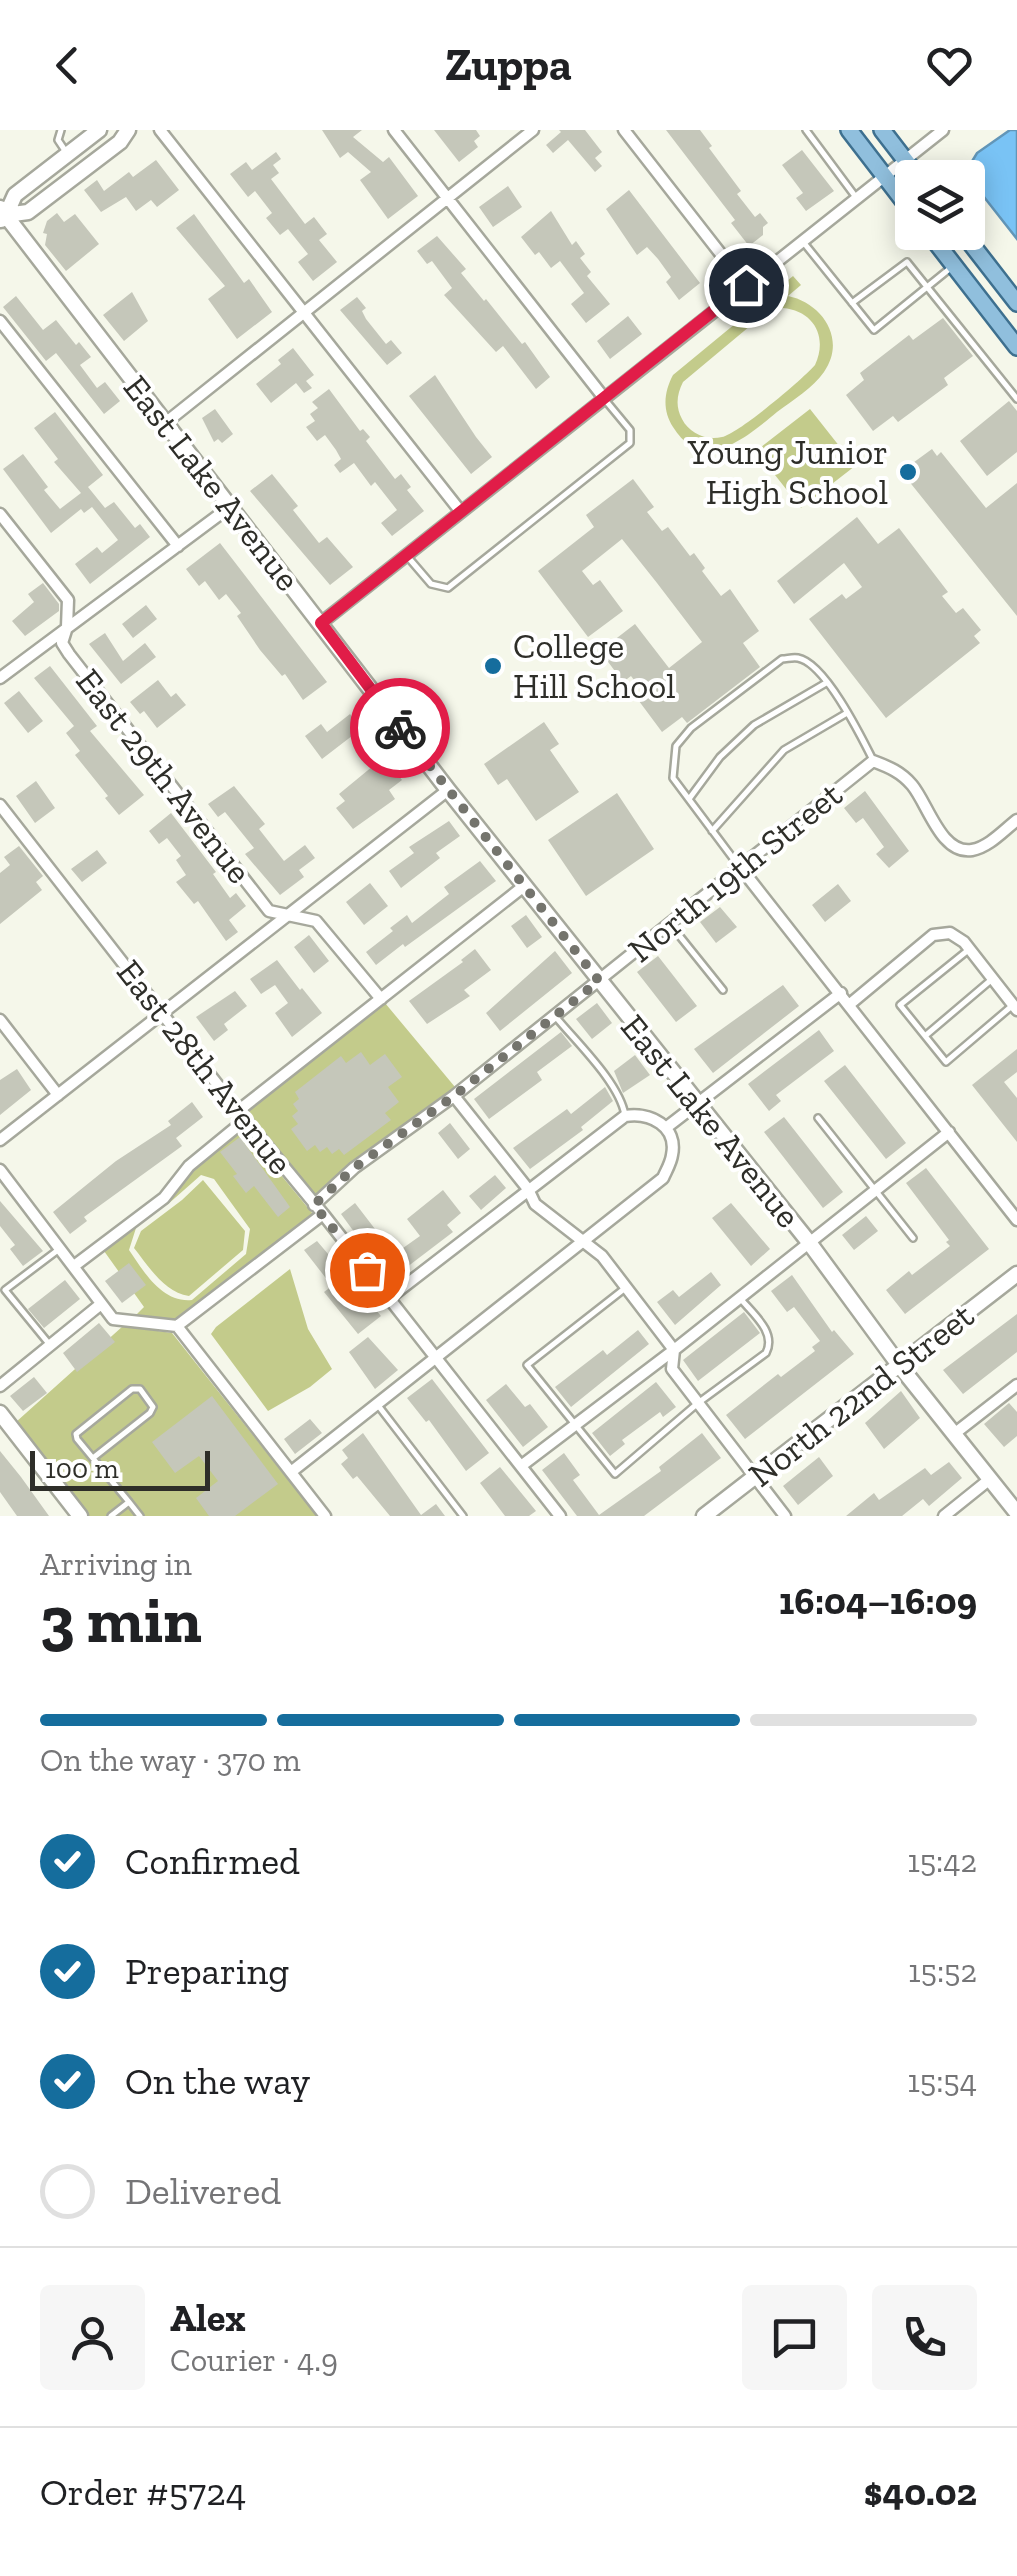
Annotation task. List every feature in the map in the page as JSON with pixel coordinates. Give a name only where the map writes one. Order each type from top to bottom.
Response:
[{"type":"main road","points":[[849,130],[895,189]]},
{"type":"main road","points":[[882,130],[905,159]]},
{"type":"main road","points":[[942,250],[1017,348]]},
{"type":"main road","points":[[976,250],[1017,303]]},
{"type":"street","points":[[2,215],[28,212],[120,142],[128,130]]},
{"type":"street","points":[[160,130],[462,512]]},
{"type":"street","points":[[394,130],[604,398]]},
{"type":"street","points":[[164,424],[533,130]]},
{"type":"street","points":[[624,130],[746,285]]},
{"type":"street","points":[[321,623],[943,130]]},
{"type":"street","points":[[2,215],[15,196],[89,133]]},
{"type":"street","name":"East Lake Avenue","points":[[2,215],[1017,1513]]},
{"type":"street","points":[[0,321],[178,546]]},
{"type":"street","points":[[0,678],[230,506]]},
{"type":"street","name":"East 29th Avenue","points":[[0,514],[68,600],[68,627],[62,643],[69,654],[268,910],[316,920],[381,998]]},
{"type":"street","points":[[873,761],[896,769],[913,786],[953,846],[968,851],[984,846],[1017,820]]},
{"type":"street","name":"North 19th Street","points":[[314,1205],[354,1168],[454,1096],[873,761]]},
{"type":"street","points":[[0,1140],[448,790]]},
{"type":"street","name":"East 28th Avenue","points":[[0,806],[560,1516]]},
{"type":"street","points":[[740,867],[1017,1220]]},
{"type":"street","points":[[74,1266],[164,1198],[189,1166],[241,1116],[381,998],[524,886]]},
{"type":"street","points":[[850,1004],[934,935],[950,933],[967,946],[1015,1007]]},
{"type":"street","points":[[666,1128],[842,993]]},
{"type":"street","points":[[0,1020],[58,1095]]},
{"type":"street","points":[[454,1096],[535,1204],[602,1256],[674,1350],[672,1369],[786,1516]]},
{"type":"street","points":[[291,1472],[663,1178],[673,1152],[666,1128],[653,1117],[625,1116],[389,1298]]},
{"type":"street","points":[[521,1466],[949,1132]]},
{"type":"street","points":[[0,1170],[113,1318],[176,1326],[325,1516]]},
{"type":"street","points":[[176,1326],[323,1214]]},
{"type":"street","name":"North 22nd Street","points":[[704,1516],[1017,1274]]},
{"type":"street","points":[[0,1386],[101,1304]]},
{"type":"street","points":[[954,1434],[1017,1385]]},
{"type":"street","points":[[0,1413],[80,1516]]},
{"type":"street","points":[[944,1516],[990,1479]]},
{"type":"lane","points":[[61,130],[58,140],[68,154]]},
{"type":"lane","points":[[806,130],[857,198]]},
{"type":"lane","points":[[802,241],[874,330],[954,266]]},
{"type":"lane","points":[[852,303],[907,262],[1017,399]]},
{"type":"lane","points":[[407,555],[432,584],[448,588],[630,443],[630,430],[604,398]]},
{"type":"lane","points":[[740,867],[673,778],[676,746],[691,728],[782,659],[800,658],[817,670],[847,713],[873,761]]},
{"type":"lane","points":[[689,799],[720,757],[754,724],[826,683]]},
{"type":"lane","points":[[715,835],[784,750],[847,713]]},
{"type":"lane","points":[[670,924],[723,990]]},
{"type":"lane","points":[[967,946],[900,1005],[946,1062],[1015,1007]]},
{"type":"lane","points":[[925,1036],[993,978]]},
{"type":"lane","points":[[554,1016],[606,1078],[622,1102],[625,1116]]},
{"type":"lane","points":[[818,1118],[913,1238]]},
{"type":"lane","points":[[50,1345],[2,1286],[60,1248]]},
{"type":"lane","points":[[626,1287],[527,1366],[615,1474],[769,1348],[769,1334],[739,1297]]},
{"type":"lane","points":[[93,1458],[150,1413],[153,1407],[140,1390],[132,1389],[76,1434],[93,1458],[140,1516]]},
{"type":"lane","points":[[378,1404],[464,1516]]},
{"type":"lane","points":[[111,1516],[129,1502]]},
{"type":"green space","points":[[793,276],[801,285],[788,296],[811,306],[832,335],[830,360],[814,383],[753,431],[725,447],[698,449],[673,427],[666,401],[673,375]],"holes":[[[783,308],[794,310],[816,327],[820,345],[815,365],[770,405],[730,433],[710,438],[689,428],[678,405],[683,382],[762,316]]]},
{"type":"green space","points":[[810,409],[855,466],[801,508],[756,451]]},
{"type":"green space","points":[[385,1003],[455,1087],[350,1163],[315,1195],[247,1112]]},
{"type":"green space","points":[[243,1129],[313,1214],[175,1320],[136,1315],[144,1307],[104,1251],[164,1206],[136,1228],[129,1250],[155,1284],[172,1297],[192,1300],[246,1254],[250,1229],[214,1179],[201,1175],[167,1205],[194,1170]]},
{"type":"green space","points":[[203,1180],[245,1231],[243,1250],[189,1296],[165,1284],[134,1248],[141,1231]]},
{"type":"green space","points":[[290,1269],[308,1329],[332,1369],[268,1411],[211,1334]]},
{"type":"green space","points":[[123,1326],[172,1333],[317,1516],[89,1516],[16,1422]]},
{"type":"water","points":[[1010,130],[1017,130],[1017,239],[985,198],[985,160],[973,160]]},
{"type":"building","points":[[322,130],[362,130],[353,137],[383,162],[389,157],[418,196],[388,219],[360,180],[371,172],[348,152],[340,158]]},
{"type":"building","points":[[434,130],[476,130],[480,136],[474,141],[478,147],[459,162]]},
{"type":"building","points":[[559,130],[585,130],[602,152],[595,158],[602,166],[595,172],[568,140],[553,153],[546,145]]},
{"type":"building","points":[[666,130],[700,130],[741,191],[737,194],[755,217],[760,213],[768,223],[763,227],[763,235],[749,246],[731,223],[735,220]]},
{"type":"building","points":[[802,150],[834,191],[806,211],[796,198],[803,193],[782,165]]},
{"type":"building","points":[[276,152],[281,159],[273,165],[279,173],[271,179],[305,224],[314,217],[327,234],[319,240],[337,262],[313,281],[298,262],[308,254],[288,229],[280,235],[266,218],[272,213],[255,191],[248,197],[230,174],[246,162],[252,170]]},
{"type":"building","points":[[156,160],[179,190],[157,207],[151,200],[136,211],[126,197],[101,212],[84,190],[97,180],[104,191],[129,172],[133,177]]},
{"type":"building","points":[[508,186],[522,207],[493,227],[479,207]]},
{"type":"building","points":[[629,190],[700,283],[679,300],[666,282],[671,277],[658,259],[647,247],[637,255],[606,209]]},
{"type":"building","points":[[551,211],[572,245],[576,241],[585,254],[580,258],[591,272],[587,276],[610,304],[586,323],[571,304],[584,293],[560,261],[551,268],[521,237]]},
{"type":"building","points":[[57,213],[64,222],[75,214],[99,244],[66,271],[45,245],[47,234],[43,233],[47,221]]},
{"type":"building","points":[[194,214],[244,283],[249,279],[272,312],[237,339],[208,299],[225,286],[176,228]]},
{"type":"building","points":[[437,236],[466,269],[461,273],[522,344],[525,342],[550,377],[536,389],[503,346],[496,352],[444,295],[452,288],[432,261],[427,264],[417,251]]},
{"type":"building","points":[[132,292],[148,321],[124,341],[103,315]]},
{"type":"building","points":[[16,296],[43,330],[56,320],[76,345],[79,342],[91,357],[80,365],[97,388],[105,382],[120,401],[104,414],[56,353],[46,361],[3,307]]},
{"type":"building","points":[[357,297],[366,308],[362,311],[366,319],[386,344],[391,340],[402,353],[387,365],[340,310]]},
{"type":"building","points":[[628,316],[642,334],[610,359],[597,341]]},
{"type":"building","points":[[943,318],[973,356],[944,378],[948,385],[898,422],[893,416],[873,431],[846,395],[864,380],[860,373],[909,335],[913,340]]},
{"type":"building","points":[[293,348],[314,375],[306,381],[312,388],[304,393],[296,383],[271,403],[256,384],[281,364],[278,360]]},
{"type":"building","points":[[435,375],[492,457],[471,474],[409,396]]},
{"type":"building","points":[[329,389],[360,431],[363,429],[370,437],[366,441],[395,479],[401,474],[411,487],[407,490],[424,511],[392,536],[381,523],[397,510],[375,482],[371,486],[354,463],[340,473],[334,465],[341,459],[325,435],[317,441],[306,427],[315,421],[310,414],[318,408],[312,402]]},
{"type":"building","points":[[1009,401],[1017,411],[1017,452],[987,476],[960,441]]},
{"type":"building","points":[[215,409],[233,434],[222,443],[218,439],[214,442],[202,418]]},
{"type":"building","points":[[55,412],[103,475],[88,487],[105,508],[114,502],[135,528],[140,524],[150,537],[90,584],[75,564],[97,547],[102,553],[118,540],[92,507],[84,513],[81,509],[51,533],[3,469],[23,454],[60,509],[81,493],[54,462],[58,459],[34,428]]},
{"type":"building","points":[[932,449],[937,456],[941,452],[986,508],[1017,483],[1017,616],[908,480],[913,476],[906,468]]},
{"type":"building","points":[[272,474],[298,506],[293,510],[319,543],[327,537],[353,567],[330,585],[250,491]]},
{"type":"building","points":[[633,479],[654,507],[647,512],[662,531],[668,527],[690,556],[694,553],[721,596],[730,589],[759,631],[743,643],[760,667],[687,723],[682,717],[662,732],[636,697],[643,692],[631,676],[623,682],[600,651],[635,624],[669,668],[702,642],[657,583],[622,539],[582,571],[593,585],[600,580],[623,611],[588,637],[538,571],[594,527],[586,515]]},
{"type":"building","points":[[857,517],[878,544],[899,528],[948,592],[942,596],[956,613],[963,608],[981,630],[974,636],[980,643],[886,718],[809,619],[842,594],[846,599],[862,587],[844,563],[794,604],[777,581]]},
{"type":"building","points":[[220,543],[327,682],[303,700],[285,674],[282,676],[260,650],[226,594],[219,600],[205,581],[199,586],[186,569]]},
{"type":"building","points":[[43,583],[59,604],[59,611],[25,636],[12,621],[34,602],[28,594]]},
{"type":"building","points":[[146,605],[157,619],[133,638],[122,624]]},
{"type":"building","points":[[105,633],[123,661],[145,643],[156,657],[121,684],[89,644]]},
{"type":"building","points":[[50,666],[97,726],[90,731],[144,795],[119,815],[75,755],[80,751],[66,733],[74,726],[34,678]]},
{"type":"building","points":[[158,680],[171,697],[176,693],[186,705],[157,728],[144,711],[140,714],[130,702]]},
{"type":"building","points":[[19,691],[43,721],[28,733],[4,703]]},
{"type":"building","points":[[350,714],[361,729],[322,759],[305,736],[321,724],[327,732]]},
{"type":"building","points":[[544,722],[559,744],[550,750],[579,792],[536,821],[507,779],[498,785],[484,764]]},
{"type":"building","points":[[388,762],[402,780],[389,790],[395,799],[353,829],[336,808],[345,801],[339,794],[373,766],[376,771]]},
{"type":"building","points":[[36,781],[55,808],[35,823],[16,796]]},
{"type":"building","points":[[234,786],[265,824],[259,829],[284,861],[305,845],[315,858],[299,870],[304,877],[280,895],[245,854],[254,848],[225,812],[218,817],[208,804]]},
{"type":"building","points":[[865,791],[909,851],[889,868],[876,854],[884,847],[863,818],[856,823],[844,808]]},
{"type":"building","points":[[617,793],[654,849],[586,896],[548,840]]},
{"type":"building","points":[[171,813],[216,872],[213,874],[230,898],[236,893],[246,906],[229,920],[238,932],[226,941],[198,901],[194,904],[176,882],[186,875],[176,860],[181,856],[167,838],[159,844],[149,831]]},
{"type":"building","points":[[449,821],[460,836],[436,853],[440,858],[401,888],[389,871],[414,853],[409,847]]},
{"type":"building","points":[[19,846],[43,876],[36,882],[42,890],[0,924],[0,873],[10,865],[4,857]]},
{"type":"building","points":[[97,850],[107,863],[82,882],[71,869]]},
{"type":"building","points":[[480,861],[496,881],[376,965],[366,952],[393,931],[390,928],[407,915],[412,923],[449,894],[444,887]]},
{"type":"building","points":[[370,883],[388,906],[364,925],[346,902]]},
{"type":"building","points":[[838,884],[851,901],[825,922],[812,905]]},
{"type":"building","points":[[720,907],[737,927],[716,943],[700,922]]},
{"type":"building","points":[[526,915],[542,937],[527,948],[511,926]]},
{"type":"building","points":[[309,935],[329,961],[314,973],[294,947]]},
{"type":"building","points":[[475,949],[491,970],[464,990],[470,996],[427,1024],[409,1001]]},
{"type":"building","points":[[555,951],[572,973],[500,1031],[486,1013]]},
{"type":"building","points":[[658,956],[697,1006],[676,1022],[637,972]]},
{"type":"building","points":[[277,960],[322,1013],[292,1037],[275,1013],[288,1003],[275,985],[261,994],[250,979]]},
{"type":"building","points":[[783,985],[799,1006],[713,1073],[694,1049]]},
{"type":"building","points":[[235,991],[247,1006],[224,1024],[228,1030],[214,1041],[196,1017]]},
{"type":"building","points":[[597,1003],[612,1023],[592,1039],[576,1019]]},
{"type":"building","points":[[819,1030],[834,1051],[776,1095],[781,1101],[769,1111],[748,1084]]},
{"type":"building","points":[[561,1032],[572,1046],[537,1072],[542,1080],[489,1119],[474,1099]]},
{"type":"building","points":[[1017,1049],[1017,1072],[1004,1082],[1017,1098],[1017,1142],[972,1085]]},
{"type":"building","points":[[361,1052],[370,1065],[385,1054],[402,1077],[388,1087],[399,1102],[385,1113],[391,1120],[344,1155],[339,1149],[332,1154],[327,1147],[320,1152],[315,1145],[307,1151],[291,1129],[298,1124],[292,1116],[298,1111],[293,1104],[299,1099],[295,1092],[341,1056],[346,1063]]},
{"type":"building","points":[[635,1055],[650,1075],[623,1093],[614,1071]]},
{"type":"building","points":[[845,1065],[906,1143],[886,1159],[824,1081]]},
{"type":"building","points":[[17,1069],[31,1090],[0,1115],[0,1080]]},
{"type":"building","points":[[605,1087],[613,1101],[581,1127],[583,1130],[530,1169],[513,1148],[567,1109],[571,1114]]},
{"type":"building","points":[[192,1102],[203,1117],[176,1138],[182,1146],[84,1217],[87,1221],[70,1234],[53,1212],[116,1161],[171,1125],[168,1121]]},
{"type":"building","points":[[784,1117],[843,1192],[823,1208],[764,1132]]},
{"type":"building","points":[[450,1123],[470,1149],[458,1159],[438,1133]]},
{"type":"building","points":[[240,1137],[290,1207],[278,1217],[254,1186],[246,1193],[220,1152]]},
{"type":"building","points":[[926,1168],[989,1249],[905,1314],[886,1290],[950,1246],[906,1183]]},
{"type":"building","points":[[495,1175],[506,1188],[481,1210],[469,1196]]},
{"type":"building","points":[[443,1190],[461,1213],[447,1225],[453,1232],[390,1280],[379,1265],[420,1236],[407,1219]]},
{"type":"building","points":[[0,1201],[43,1251],[23,1266],[10,1249],[15,1245],[0,1226]]},
{"type":"building","points":[[355,1203],[375,1229],[360,1240],[341,1214]]},
{"type":"building","points":[[731,1203],[770,1249],[751,1266],[712,1218]]},
{"type":"building","points":[[866,1216],[878,1231],[854,1250],[842,1235]]},
{"type":"building","points":[[317,1241],[381,1316],[358,1334],[324,1292],[332,1286],[304,1250]]},
{"type":"building","points":[[129,1263],[146,1285],[122,1303],[105,1281]]},
{"type":"building","points":[[711,1272],[721,1285],[675,1325],[657,1302],[673,1290],[679,1297]]},
{"type":"building","points":[[792,1275],[832,1332],[854,1354],[745,1439],[726,1415],[815,1351],[812,1347],[820,1341],[794,1307],[787,1312],[771,1291]]},
{"type":"building","points":[[65,1280],[80,1299],[44,1328],[28,1309]]},
{"type":"building","points":[[744,1312],[760,1333],[698,1381],[683,1360]]},
{"type":"building","points":[[1017,1314],[1017,1352],[963,1394],[943,1370]]},
{"type":"building","points":[[99,1323],[115,1342],[77,1372],[63,1353]]},
{"type":"building","points":[[638,1330],[649,1344],[571,1407],[555,1387],[603,1350],[607,1355]]},
{"type":"building","points":[[368,1337],[398,1370],[375,1389],[349,1352]]},
{"type":"building","points":[[34,1377],[47,1393],[23,1411],[10,1396]]},
{"type":"building","points":[[432,1379],[489,1453],[466,1471],[429,1420],[426,1422],[407,1398]]},
{"type":"building","points":[[656,1382],[676,1407],[663,1417],[660,1412],[622,1440],[625,1444],[610,1456],[592,1433]]},
{"type":"building","points":[[506,1384],[525,1407],[530,1404],[548,1427],[523,1447],[486,1400]]},
{"type":"building","points":[[901,1391],[920,1418],[884,1449],[865,1423]]},
{"type":"building","points":[[212,1396],[278,1484],[235,1516],[209,1516],[196,1498],[218,1481],[199,1456],[175,1473],[152,1442]]},
{"type":"building","points":[[1009,1403],[1017,1412],[1017,1436],[1004,1447],[984,1424]]},
{"type":"building","points":[[310,1419],[322,1433],[295,1454],[284,1439]]},
{"type":"building","points":[[363,1433],[421,1515],[436,1504],[445,1516],[390,1516],[357,1476],[353,1479],[341,1464],[348,1458],[342,1450]]},
{"type":"building","points":[[702,1433],[721,1458],[644,1516],[577,1516],[542,1470],[564,1453],[580,1475],[573,1480],[599,1515],[661,1471],[659,1467]]},
{"type":"building","points":[[0,1451],[49,1516],[17,1516],[0,1492]]},
{"type":"building","points":[[819,1457],[833,1476],[798,1505],[783,1486]]},
{"type":"building","points":[[949,1462],[962,1478],[929,1506],[923,1499],[902,1516],[846,1516],[874,1493],[879,1500],[925,1468],[931,1475]]},
{"type":"building","points":[[500,1467],[536,1511],[529,1516],[505,1516],[480,1483]]},
{"type":"way so far","points":[[367,1270],[314,1205],[354,1168],[454,1096],[599,981],[400,728]]},
{"type":"place","name":"Young Junior High School","points":[[908,472]]},
{"type":"place","name":"College Hill School","points":[[493,666]]},
{"type":"route","points":[[400,728],[321,623],[746,285]]}]
